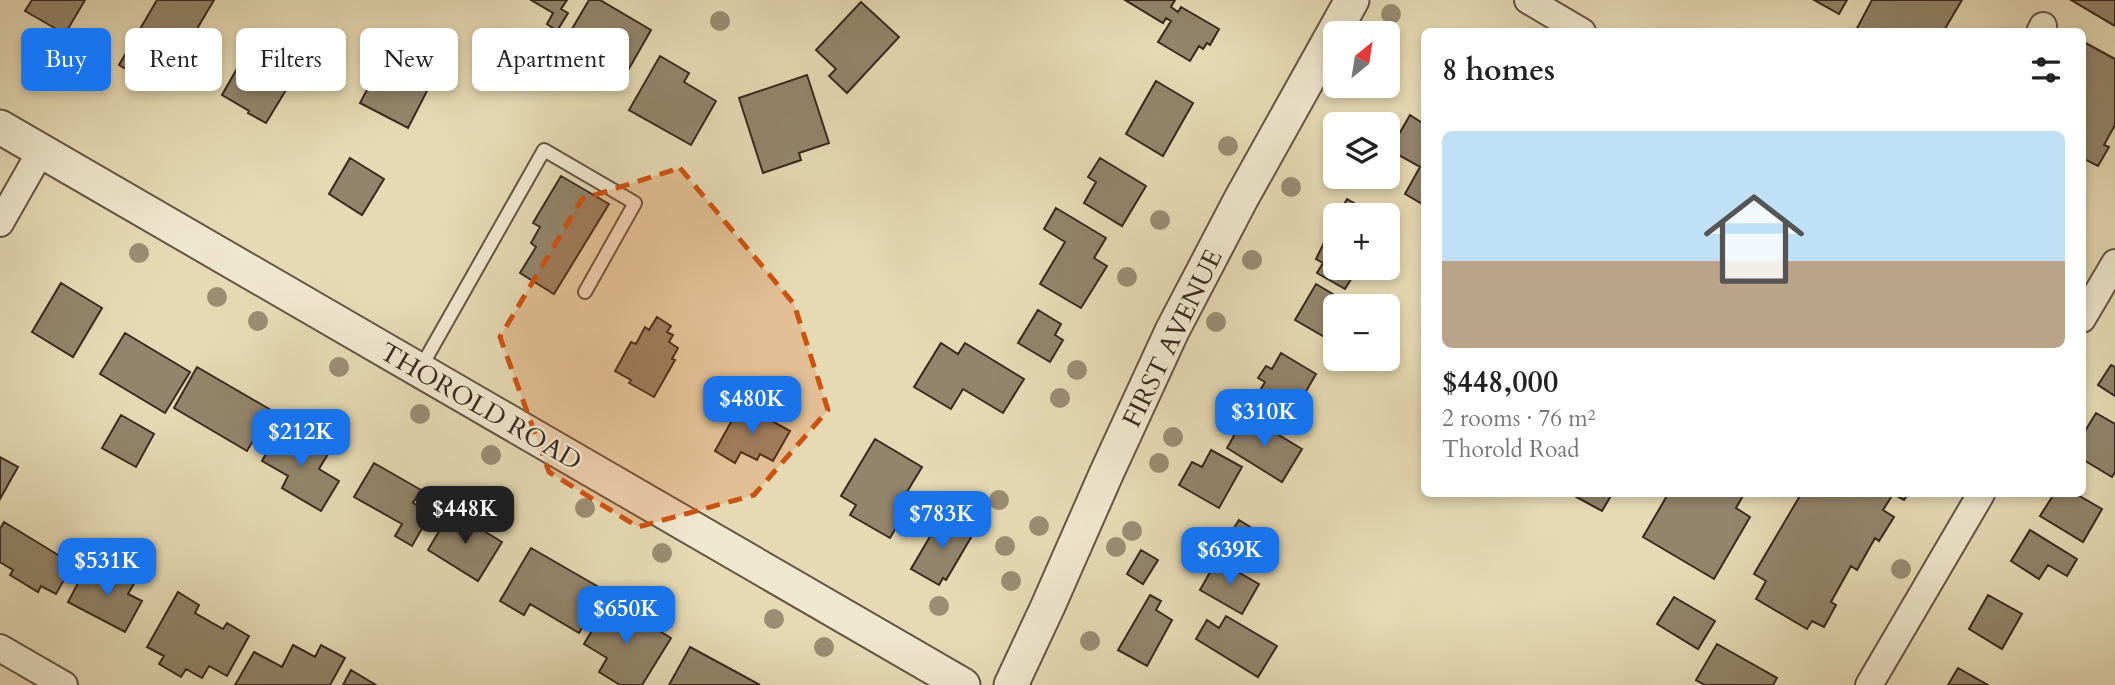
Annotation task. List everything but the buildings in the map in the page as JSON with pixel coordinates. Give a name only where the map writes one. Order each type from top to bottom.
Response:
[{"type":"street","name":"FIRST AVENUE","points":[[1011,685],[1172,331],[1241,199],[1352,0]]},
{"type":"street","points":[[1528,0],[1575,28]]},
{"type":"street","name":"THOROLD ROAD","points":[[0,127],[962,685]]},
{"type":"street","points":[[0,223],[41,151]]},
{"type":"street","points":[[2086,312],[2115,263]]},
{"type":"street","points":[[1869,685],[1978,497]]},
{"type":"street","points":[[0,648],[64,685]]},
{"type":"lane","points":[[419,370],[544,150],[635,203],[585,292]]},
{"type":"highlighted area","points":[[680,168],[794,304],[828,410],[754,495],[638,527],[549,472],[500,337],[582,199]]}]
